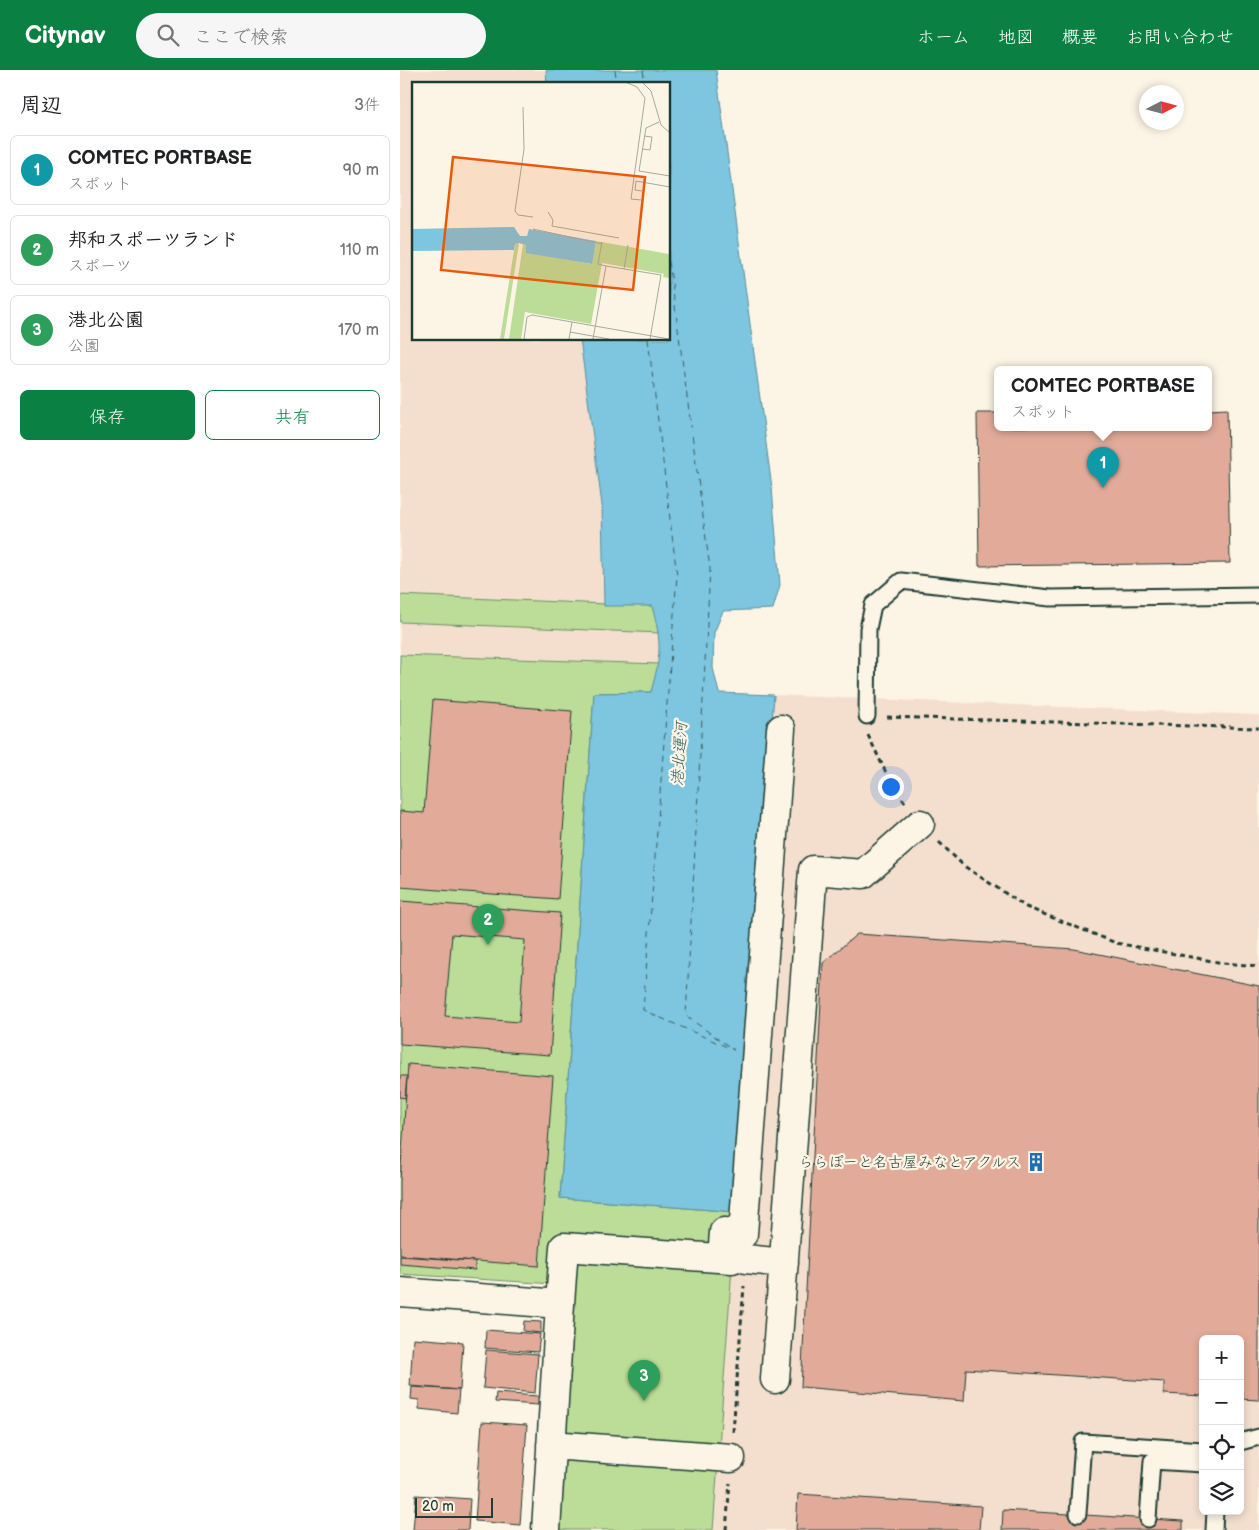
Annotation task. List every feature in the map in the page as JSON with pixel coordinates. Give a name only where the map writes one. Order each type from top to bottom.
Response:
[{"type":"street","points":[[733,1259],[724,1232],[743,1234],[781,729]]},
{"type":"street","points":[[775,1379],[813,870],[863,874],[920,824]]},
{"type":"street","points":[[546,1530],[564,1247],[784,1263]]},
{"type":"street","points":[[400,1292],[560,1304]]},
{"type":"street","points":[[551,1445],[731,1458]]},
{"type":"lane","points":[[867,716],[868,629],[873,605],[901,581],[1050,598],[1259,595]]},
{"type":"lane","points":[[1244,1441],[1259,1437]]},
{"type":"lane","points":[[1078,1514],[1083,1442],[1199,1450]]},
{"type":"lane","points":[[1148,1519],[1152,1461],[1199,1464]]},
{"type":"lane","points":[[1214,1530],[1215,1515]]},
{"type":"path","points":[[1259,728],[867,716],[868,734],[888,780],[920,824],[964,866],[1026,907],[1116,943],[1223,963],[1259,966]]},
{"type":"path","points":[[726,1530],[731,1458],[733,1259]]},
{"type":"shaded area","points":[[400,70],[546,70],[547,82],[412,82],[412,340],[580,340],[602,505],[604,605],[660,633],[659,664],[400,683]]},
{"type":"shaded area","points":[[774,695],[1259,715],[1259,1530],[713,1530]]},
{"type":"green space","points":[[400,595],[652,606],[660,633],[400,622]]},
{"type":"green space","points":[[400,655],[659,664],[651,692],[594,693],[560,1198],[736,1212],[713,1530],[559,1530],[553,1284],[400,1274]]},
{"type":"water","name":"港北運河","points":[[546,70],[716,70],[772,488],[780,585],[773,609],[723,611],[714,633],[713,668],[719,693],[774,695],[736,1212],[560,1198],[594,693],[651,692],[657,668],[659,649],[652,606],[604,606],[602,505],[580,340],[670,340],[670,82],[547,82]]},
{"type":"building","points":[[1227,409],[1230,563],[979,566],[977,413],[994,413],[994,431],[1212,431],[1212,410]]},
{"type":"building","points":[[433,700],[572,711],[558,899],[400,887],[400,811],[424,813]]},
{"type":"building","points":[[400,901],[560,913],[550,1055],[400,1044]],"holes":[[[452,934],[525,940],[519,1022],[445,1016]]]},
{"type":"building","name":"ららぽーと名古屋みなとアクルス","points":[[857,934],[1074,949],[1259,986],[1259,1400],[1244,1399],[1244,1335],[1199,1335],[1199,1396],[1164,1394],[1164,1382],[966,1369],[964,1401],[801,1387],[823,963]]},
{"type":"building","points":[[408,1064],[553,1076],[539,1266],[400,1255],[400,1181]]},
{"type":"building","points":[[400,1076],[407,1076],[405,1098],[400,1097]]},
{"type":"building","points":[[400,1256],[475,1261],[475,1270],[400,1264]]},
{"type":"building","points":[[524,1321],[541,1322],[541,1333],[523,1331]]},
{"type":"building","points":[[486,1330],[540,1334],[538,1352],[485,1348]]},
{"type":"building","points":[[413,1338],[463,1342],[460,1390],[410,1386]]},
{"type":"building","points":[[486,1350],[538,1354],[535,1393],[483,1388]]},
{"type":"building","points":[[412,1387],[459,1390],[457,1413],[419,1409],[419,1400],[411,1399]]},
{"type":"building","points":[[496,1393],[538,1396],[538,1405],[495,1402]]},
{"type":"building","points":[[482,1422],[527,1425],[520,1525],[475,1521]]},
{"type":"building","points":[[798,1494],[981,1506],[979,1530],[796,1530]]},
{"type":"building","points":[[416,1495],[470,1499],[468,1530],[413,1530]]},
{"type":"building","points":[[1003,1510],[1183,1521],[1183,1530],[1002,1530]]},
{"type":"ferry route","points":[[615,70],[617,82]]},
{"type":"ferry route","points":[[643,70],[645,82]]},
{"type":"ferry route","points":[[648,340],[677,576],[643,1010],[734,1050],[686,1016],[710,569],[670,269]]},
{"type":"place","name":"COMTEC PORTBASE","points":[[1103,488]]},
{"type":"place","name":"邦和スポーツランド","points":[[488,945]]},
{"type":"place","name":"ららぽーと名古屋みなとアクルス","points":[[1036,1162]]},
{"type":"place","name":"港北公園","points":[[644,1401]]}]
